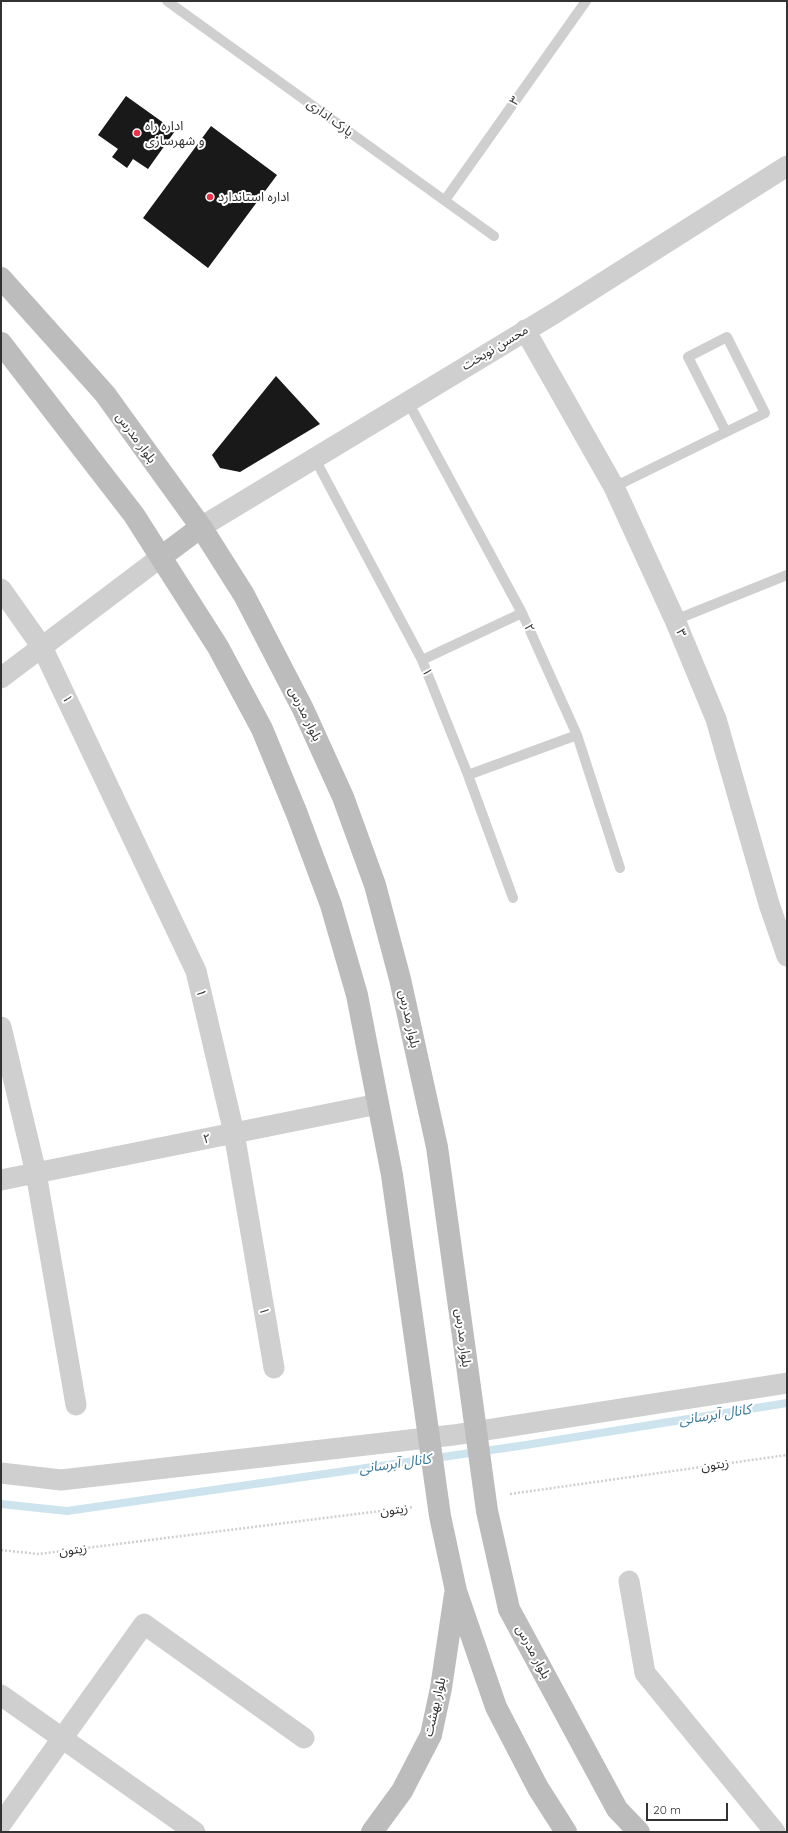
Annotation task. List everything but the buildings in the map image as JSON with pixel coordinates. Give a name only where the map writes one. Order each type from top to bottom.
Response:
[{"type":"street","name":"محسن نوبخت","points":[[201,527],[561,309],[787,166]]},
{"type":"street","name":"بلوار مدرس","points":[[1,278],[105,394],[201,527],[244,595],[303,708],[343,797],[375,885],[400,979],[437,1147],[487,1511],[509,1609],[617,1809],[639,1832]]},
{"type":"street","name":"۳","points":[[525,330],[614,487],[675,620],[716,719],[769,904],[787,956]]},
{"type":"street","points":[[1,343],[134,515],[218,647],[262,729],[297,814],[331,905],[357,995],[392,1175],[440,1516],[456,1591],[496,1707],[538,1788],[566,1832]]},
{"type":"street","points":[[1,678],[201,527]]},
{"type":"street","name":"۱","points":[[1,589],[42,647],[196,971],[234,1134],[274,1368]]},
{"type":"street","points":[[1,1027],[36,1173],[76,1405]]},
{"type":"street","name":"۲","points":[[1,1180],[378,1104]]},
{"type":"street","points":[[1,1472],[61,1480],[453,1435],[787,1382]]},
{"type":"street","points":[[629,1581],[645,1673],[774,1832]]},
{"type":"street","name":"بلوار بهشت","points":[[372,1832],[402,1791],[431,1735],[441,1688],[456,1591]]},
{"type":"street","points":[[4,1814],[62,1738],[144,1624],[304,1738]]},
{"type":"street","points":[[1,1695],[195,1832]]},
{"type":"lane","name":"پارک اداری","points":[[167,1],[494,236]]},
{"type":"lane","name":"۳","points":[[444,200],[586,1]]},
{"type":"lane","points":[[614,487],[765,413],[727,337],[688,357],[726,432]]},
{"type":"lane","name":"۲","points":[[408,402],[522,613],[577,735],[620,868]]},
{"type":"lane","name":"۱","points":[[315,458],[422,660],[468,775],[513,898]]},
{"type":"lane","points":[[675,620],[787,575]]},
{"type":"lane","points":[[422,660],[522,613]]},
{"type":"lane","points":[[468,775],[577,735]]},
{"type":"path","name":"زیتون","points":[[506,1495],[787,1455]]},
{"type":"path","name":"زیتون","points":[[1,1550],[38,1554],[420,1506]]},
{"type":"waterway","name":"کانال آبرسانی","points":[[1,1504],[67,1511],[526,1445],[787,1403]]},
{"type":"place","name":"اداره راه و شهرسازی","points":[[137,133]]},
{"type":"place","name":"اداره استاندارد","points":[[210,197]]}]
